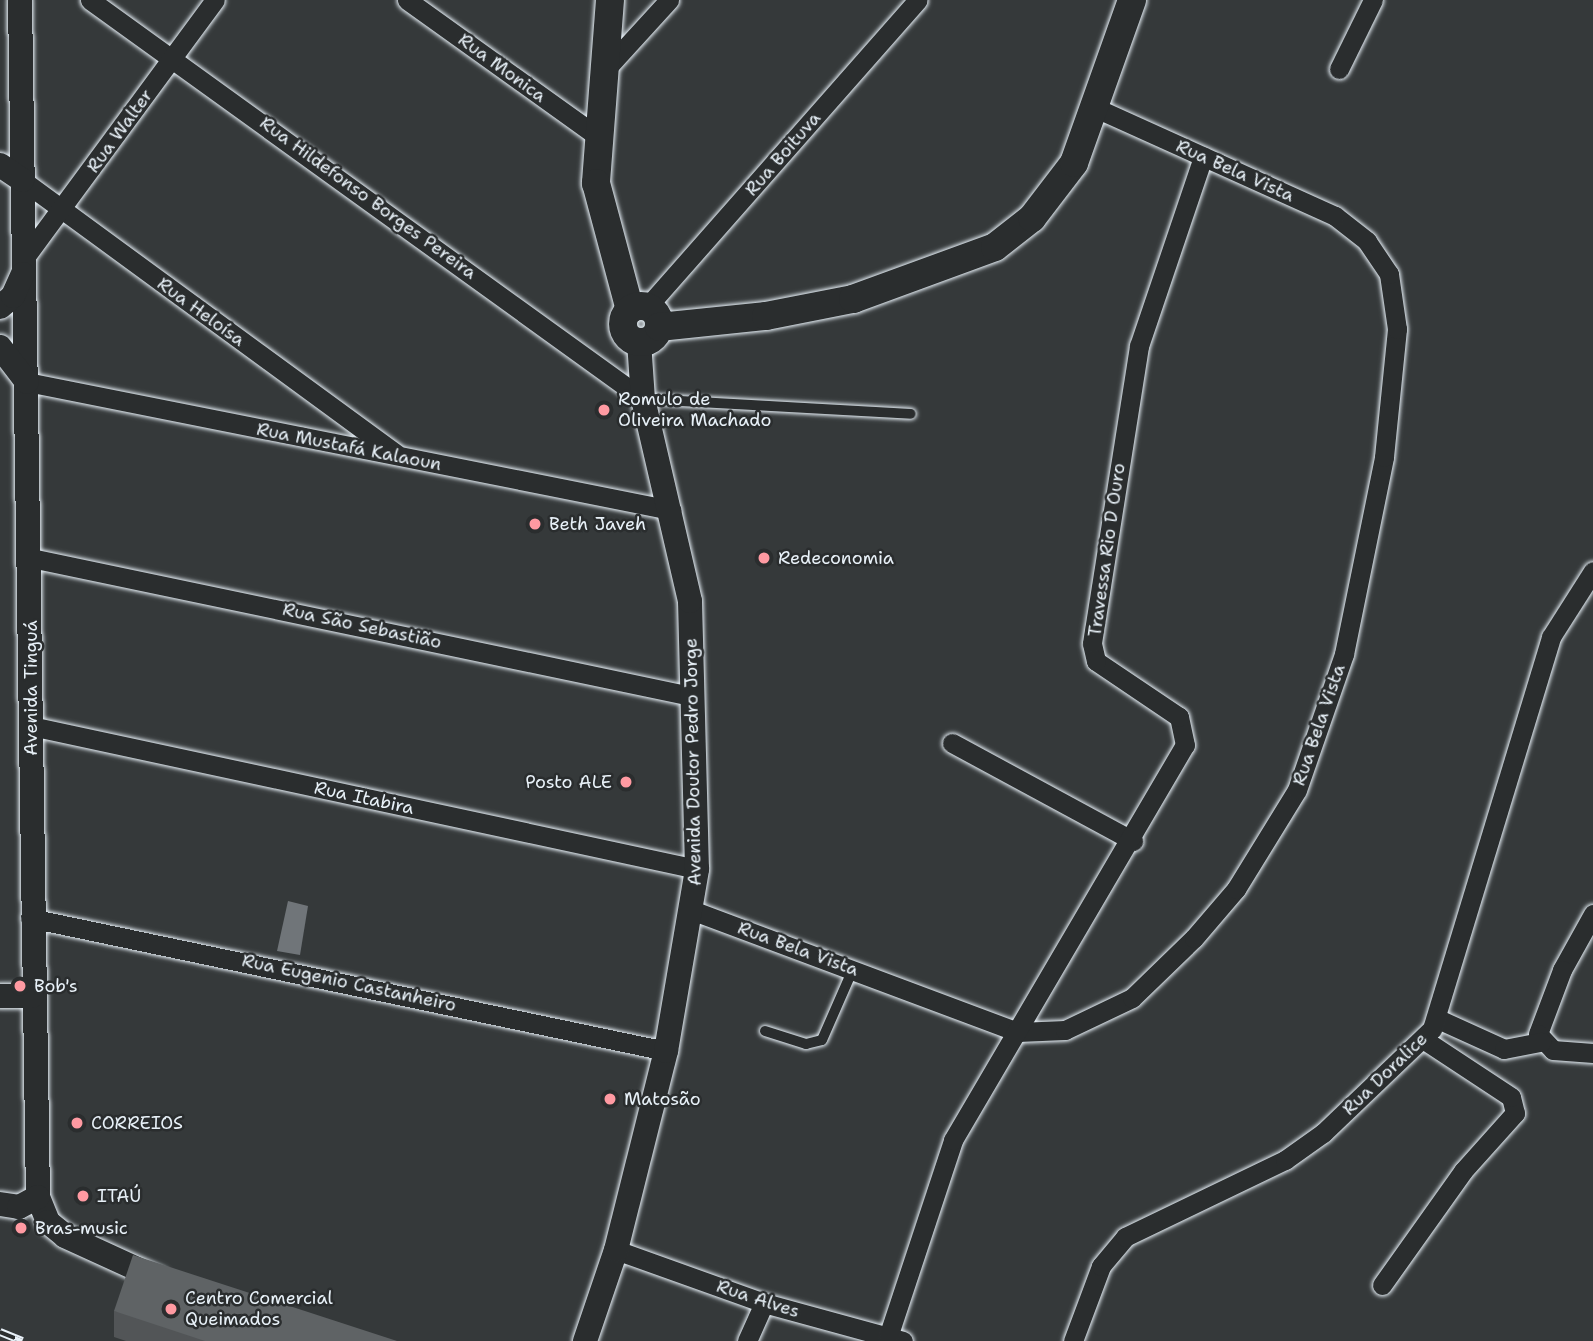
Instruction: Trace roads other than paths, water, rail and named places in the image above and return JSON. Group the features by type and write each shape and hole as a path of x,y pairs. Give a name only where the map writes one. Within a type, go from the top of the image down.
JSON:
{"main road":[{"name":"Avenida Doutor Pedro Jorge","path":"610,0 597,136 600,216 644,321"},
{"path":"644,321 766,316 853,299 995,247 1057,190 1096,108 1132,0"}],"street":[{"name":"Avenida Tinguá","path":"20,0 23,266 31,558 30,918 38,1197"},
{"name":"Rua Hildefonso Borges Pereira","path":"90,0 174,56 643,399"},
{"name":"Rua Walter","path":"23,266 215,0"},
{"name":"Rua Monica","path":"407,0 597,136"},
{"path":"605,70 668,0"},
{"name":"Rua Boituva","path":"644,321 918,0"},
{"path":"1339,69 1373,0"},
{"name":"Rua Bela Vista","path":"694,911 1018,1032 1088,1024 1132,998 1194,938 1236,890 1297,790 1344,654 1384,457 1397,329 1389,274 1367,241 1335,216 1096,108"},
{"name":"Travessa Rio D Ouro","path":"896,1339 945,1160 1018,1032 1171,779 1187,734 1167,706 1096,661 1094,624 1139,346 1203,157"},
{"name":"Rua Heloísa","path":"0,165 403,458"},
{"path":"0,307 13,296 23,266"},
{"name":"Avenida Doutor Pedro Jorge","path":"585,1341 616,1250 666,1051 694,911 697,869 690,601 671,510 643,399 644,321"},
{"path":"0,347 27,382"},
{"name":"Rua Mustafá Kalaoun","path":"27,382 671,510"},
{"name":"Rua São Sebastião","path":"31,558 691,696"},
{"name":"Rua Doralice","path":"1073,1341 1101,1266 1125,1237 1285,1160 1423,1039 1438,1019 1521,724 1551,637 1593,571"},
{"name":"Rua Itabira","path":"31,726 697,869"},
{"path":"952,743 1133,841"},
{"path":"1541,1042 1539,1026 1562,970 1593,914"},
{"name":"Rua Eugenio Castanheiro","path":"30,918 666,1051"},
{"path":"0,996 32,996"},
{"path":"1438,1019 1504,1049 1541,1042 1562,1053 1593,1053"},
{"path":"1382,1285 1463,1171 1515,1113 1511,1097 1423,1039"},
{"path":"0,1204 19,1207 38,1197 48,1222 65,1236 188,1288"},
{"name":"Rua Alves","path":"616,1250 764,1303 896,1339"},
{"path":"747,1341 764,1303"}],"lane":[{"path":"643,399 911,414"},
{"path":"765,1031 806,1044 821,1040 853,969"}],"railway":[{"path":"0,1332 22,1341"}],"place":[{"name":"Romulo de Oliveira Machado","path":"604,410"},
{"name":"Beth Javeh","path":"535,524"},
{"name":"Redeconomia","path":"764,558"},
{"name":"Posto ALE","path":"626,782"},
{"name":"Bob's","path":"20,986"},
{"name":"Matosão","path":"610,1099"},
{"name":"CORREIOS","path":"77,1123"},
{"name":"ITAÚ","path":"83,1196"},
{"name":"Bras-music","path":"21,1228"},
{"name":"Centro Comercial Queimados","path":"171,1309"}]}
